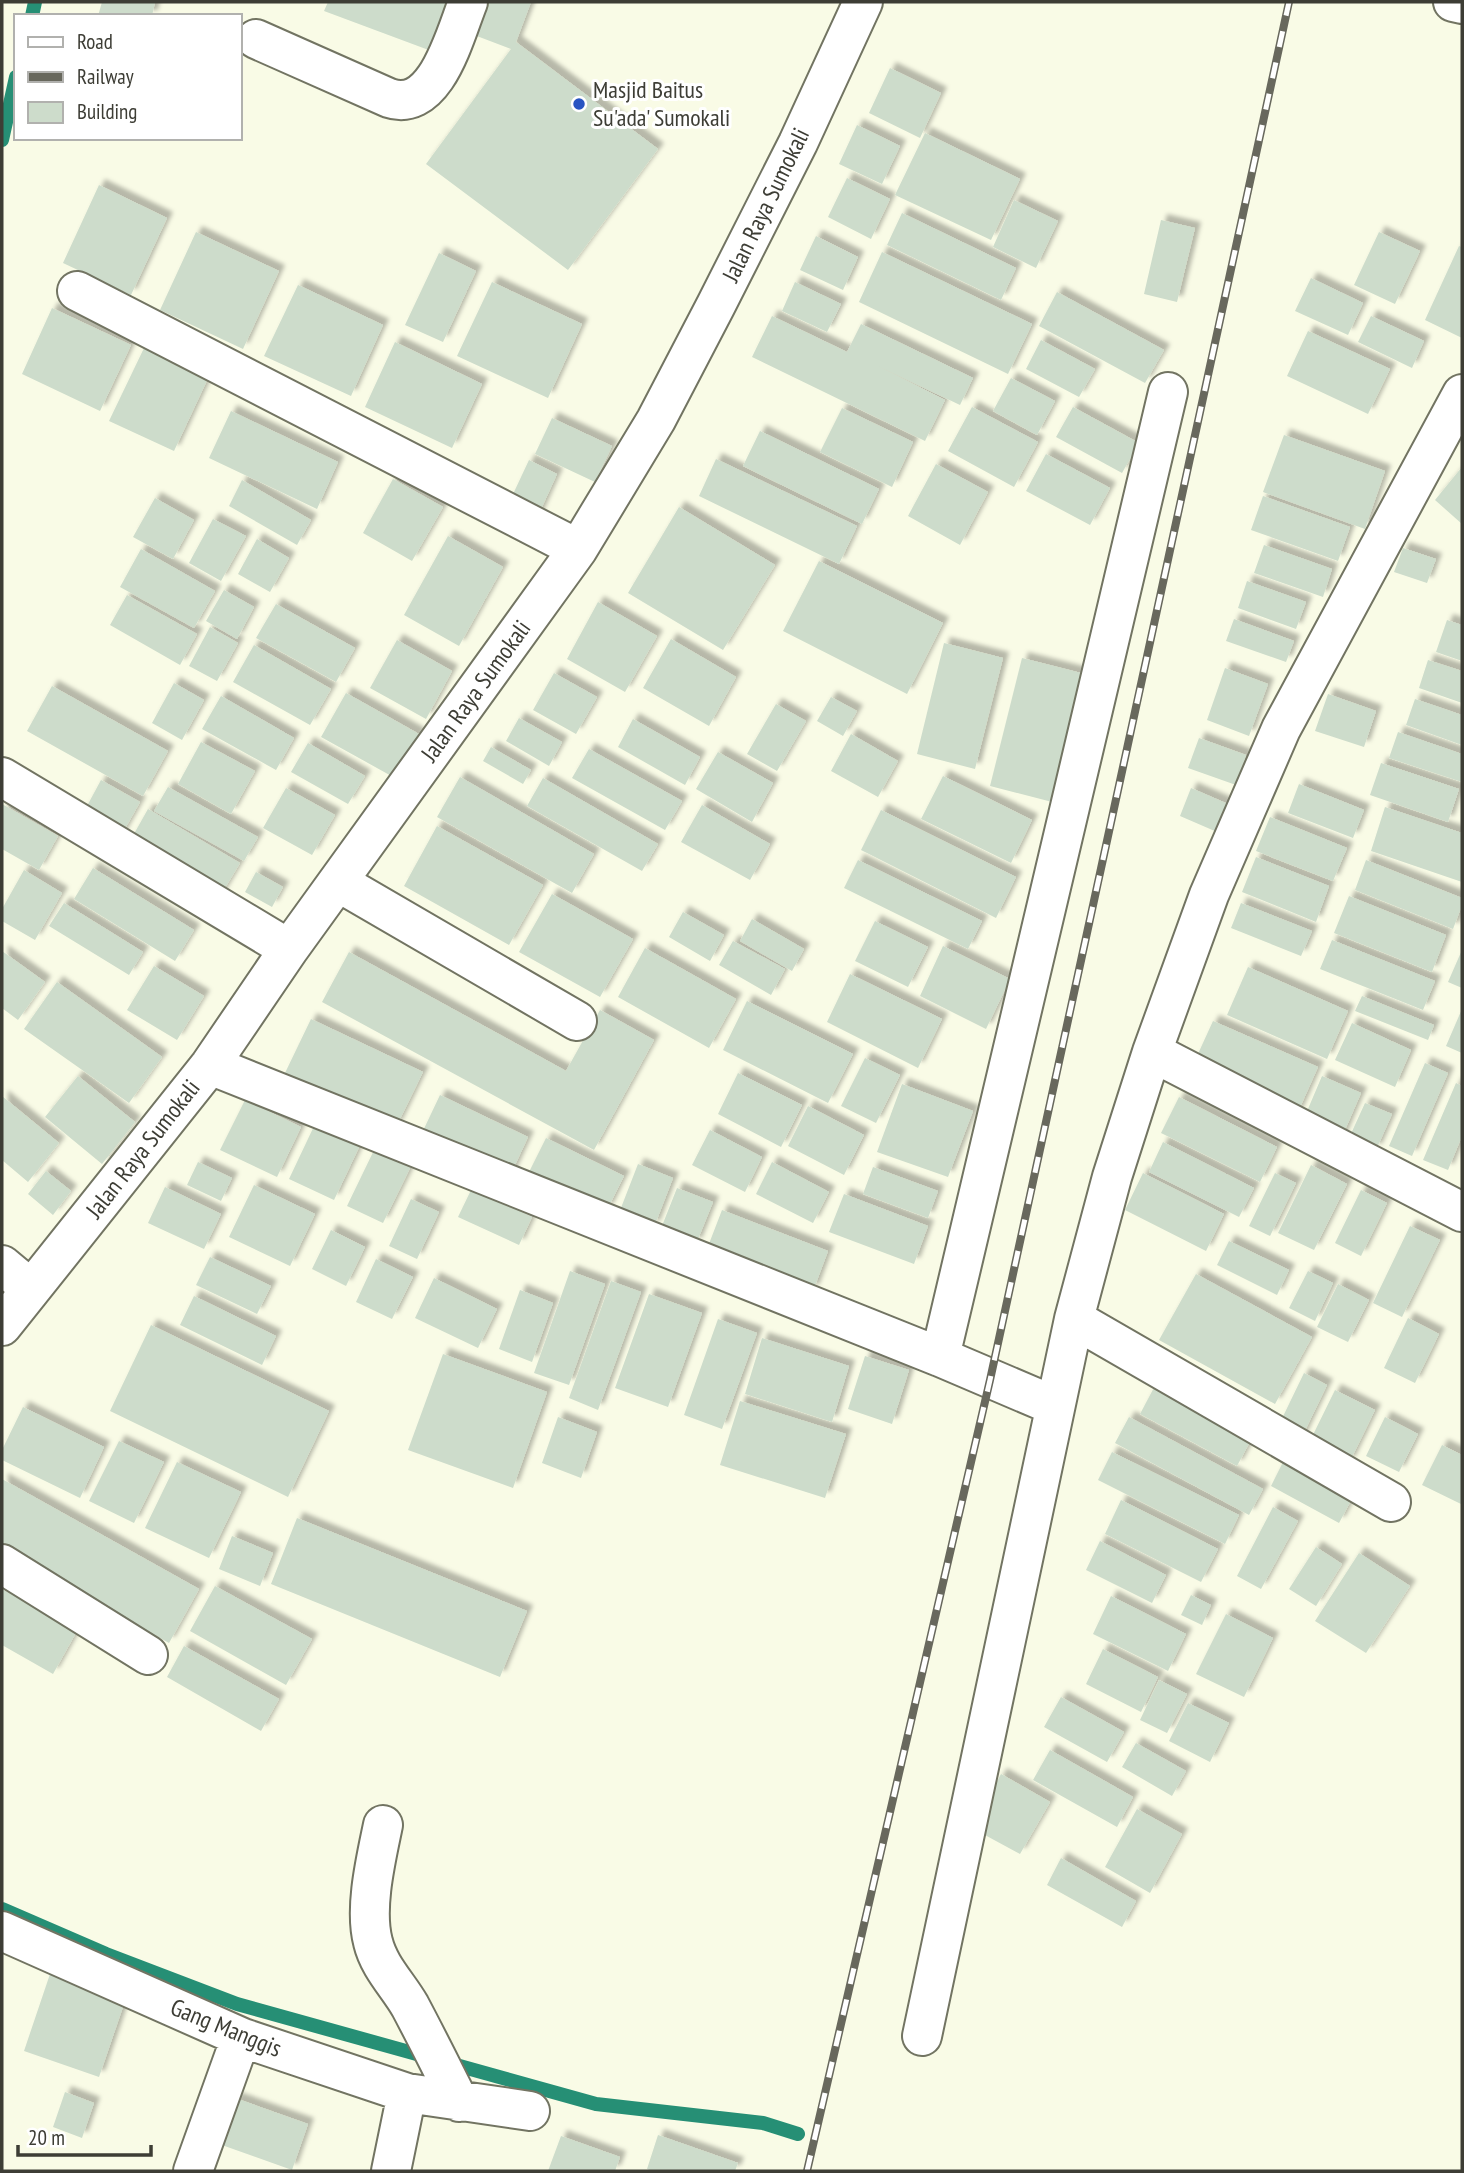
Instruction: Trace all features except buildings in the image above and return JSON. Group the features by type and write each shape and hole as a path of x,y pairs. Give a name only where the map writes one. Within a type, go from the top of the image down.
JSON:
{"street":[{"path":"256,39 389,97 407,101 418,97 427,89 438,73 468,2"},
{"name":"Jalan Raya Sumokali","path":"2,1326 210,1065 289,949 578,549 656,420 716,306 798,143 863,2"},
{"path":"1453,2 1462,5"},
{"path":"77,291 578,549"},
{"path":"940,1357 1168,392"},
{"path":"922,2036 1074,1319 1112,1177 1153,1052 1209,895 1280,729 1462,394"},
{"path":"2,777 289,949"},
{"path":"338,881 577,1021"},
{"path":"1153,1052 1462,1212"},
{"path":"210,1065 940,1357 1055,1406"},
{"path":"2,1265 31,1289"},
{"path":"1074,1319 1391,1502"},
{"path":"2,1563 148,1655"},
{"path":"383,1825 370,1907 373,1942 386,1972 409,2003 452,2089"},
{"name":"Gang Manggis","path":"2,1931 243,2038 407,2094 452,2089 530,2111"},
{"path":"193,2171 243,2038"},
{"path":"391,2171 407,2094"}],"waterway":[{"path":"32,14 35,2"},
{"path":"2,140 14,86"},
{"path":"2,1909 106,1954 237,2004 596,2104 763,2123 798,2134"}],"railway":[{"path":"807,2171 990,1380 1289,2"}],"place":[{"name":"Masjid Baitus Su'ada' Sumokali","path":"579,104"}]}
